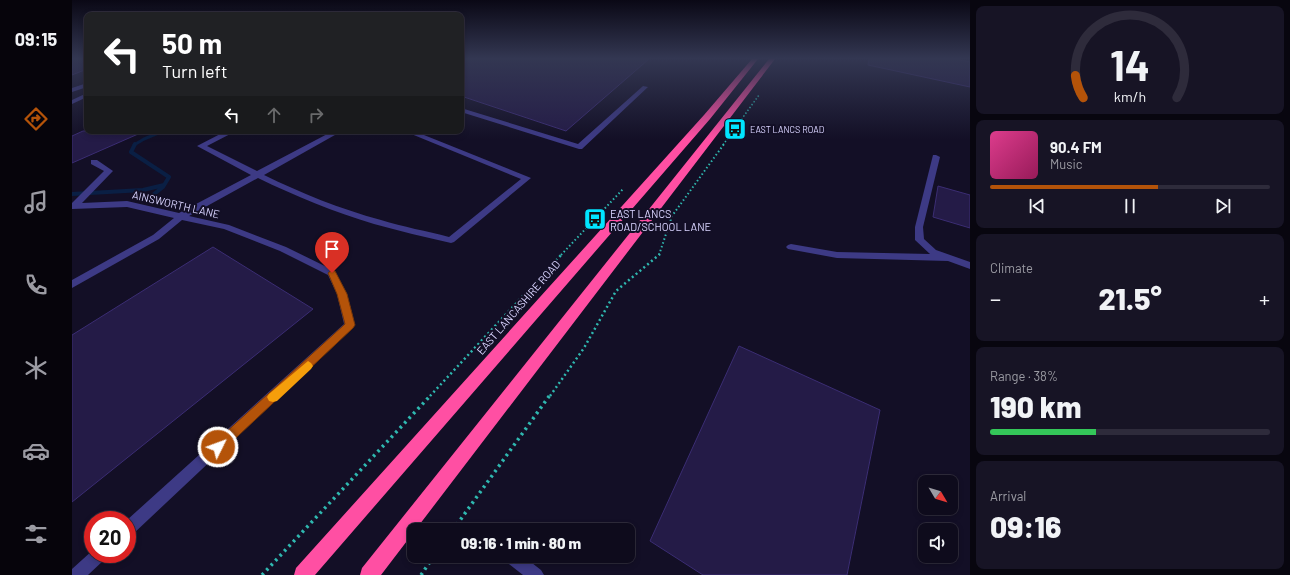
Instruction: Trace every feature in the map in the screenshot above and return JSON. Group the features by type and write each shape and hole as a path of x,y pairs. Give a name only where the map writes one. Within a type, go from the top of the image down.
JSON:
{"highway":[{"name":"EAST LANCASHIRE ROAD","path":"303,575 733,86"},
{"path":"369,575 751,86"}],"street":[{"path":"72,90 84,86"},
{"path":"464,111 579,147 645,87"},
{"path":"72,102 84,96"},
{"path":"226,134 201,146 257,176 315,200 377,222 451,240 527,178 416,134"},
{"path":"72,284 156,237 181,216 333,134"},
{"path":"936,157 920,227 920,240 933,252 970,266"},
{"path":"76,204 109,171 94,162"},
{"name":"AINSWORTH LANE","path":"76,204 127,204 226,227 283,249 332,273 342,294 350,325 136,522"},
{"path":"791,247 837,255 947,258"},
{"path":"381,575 404,530"},
{"path":"77,575 90,563"},
{"path":"520,563 536,575"}],"path":[{"path":"458,523 584,348 616,291 659,256 672,216 758,98 760,92"},
{"path":"262,575 628,184"},
{"path":"421,575 429,563"}],"building":[{"path":"464,86 618,86 566,131 464,97"},
{"path":"83,131 84,134 138,134 72,163 72,136"},
{"path":"938,186 970,195 970,228 933,217"},
{"path":"213,247 313,309 72,502 72,335"},
{"path":"739,346 880,410 847,575 703,575 650,541"}],"waterway":[{"path":"135,145 156,134"},
{"path":"135,145 131,152 169,177 163,187 154,194"},
{"path":"72,194 143,190 164,185"}],"slow traffic":[{"path":"273,397 308,366"}],"place":[{"name":"EAST LANCS ROAD","path":"735,129"},
{"name":"EAST LANCS ROAD/SCHOOL LANE","path":"595,219"}],"route":[{"path":"218,447 350,325 342,294 332,273"}]}
